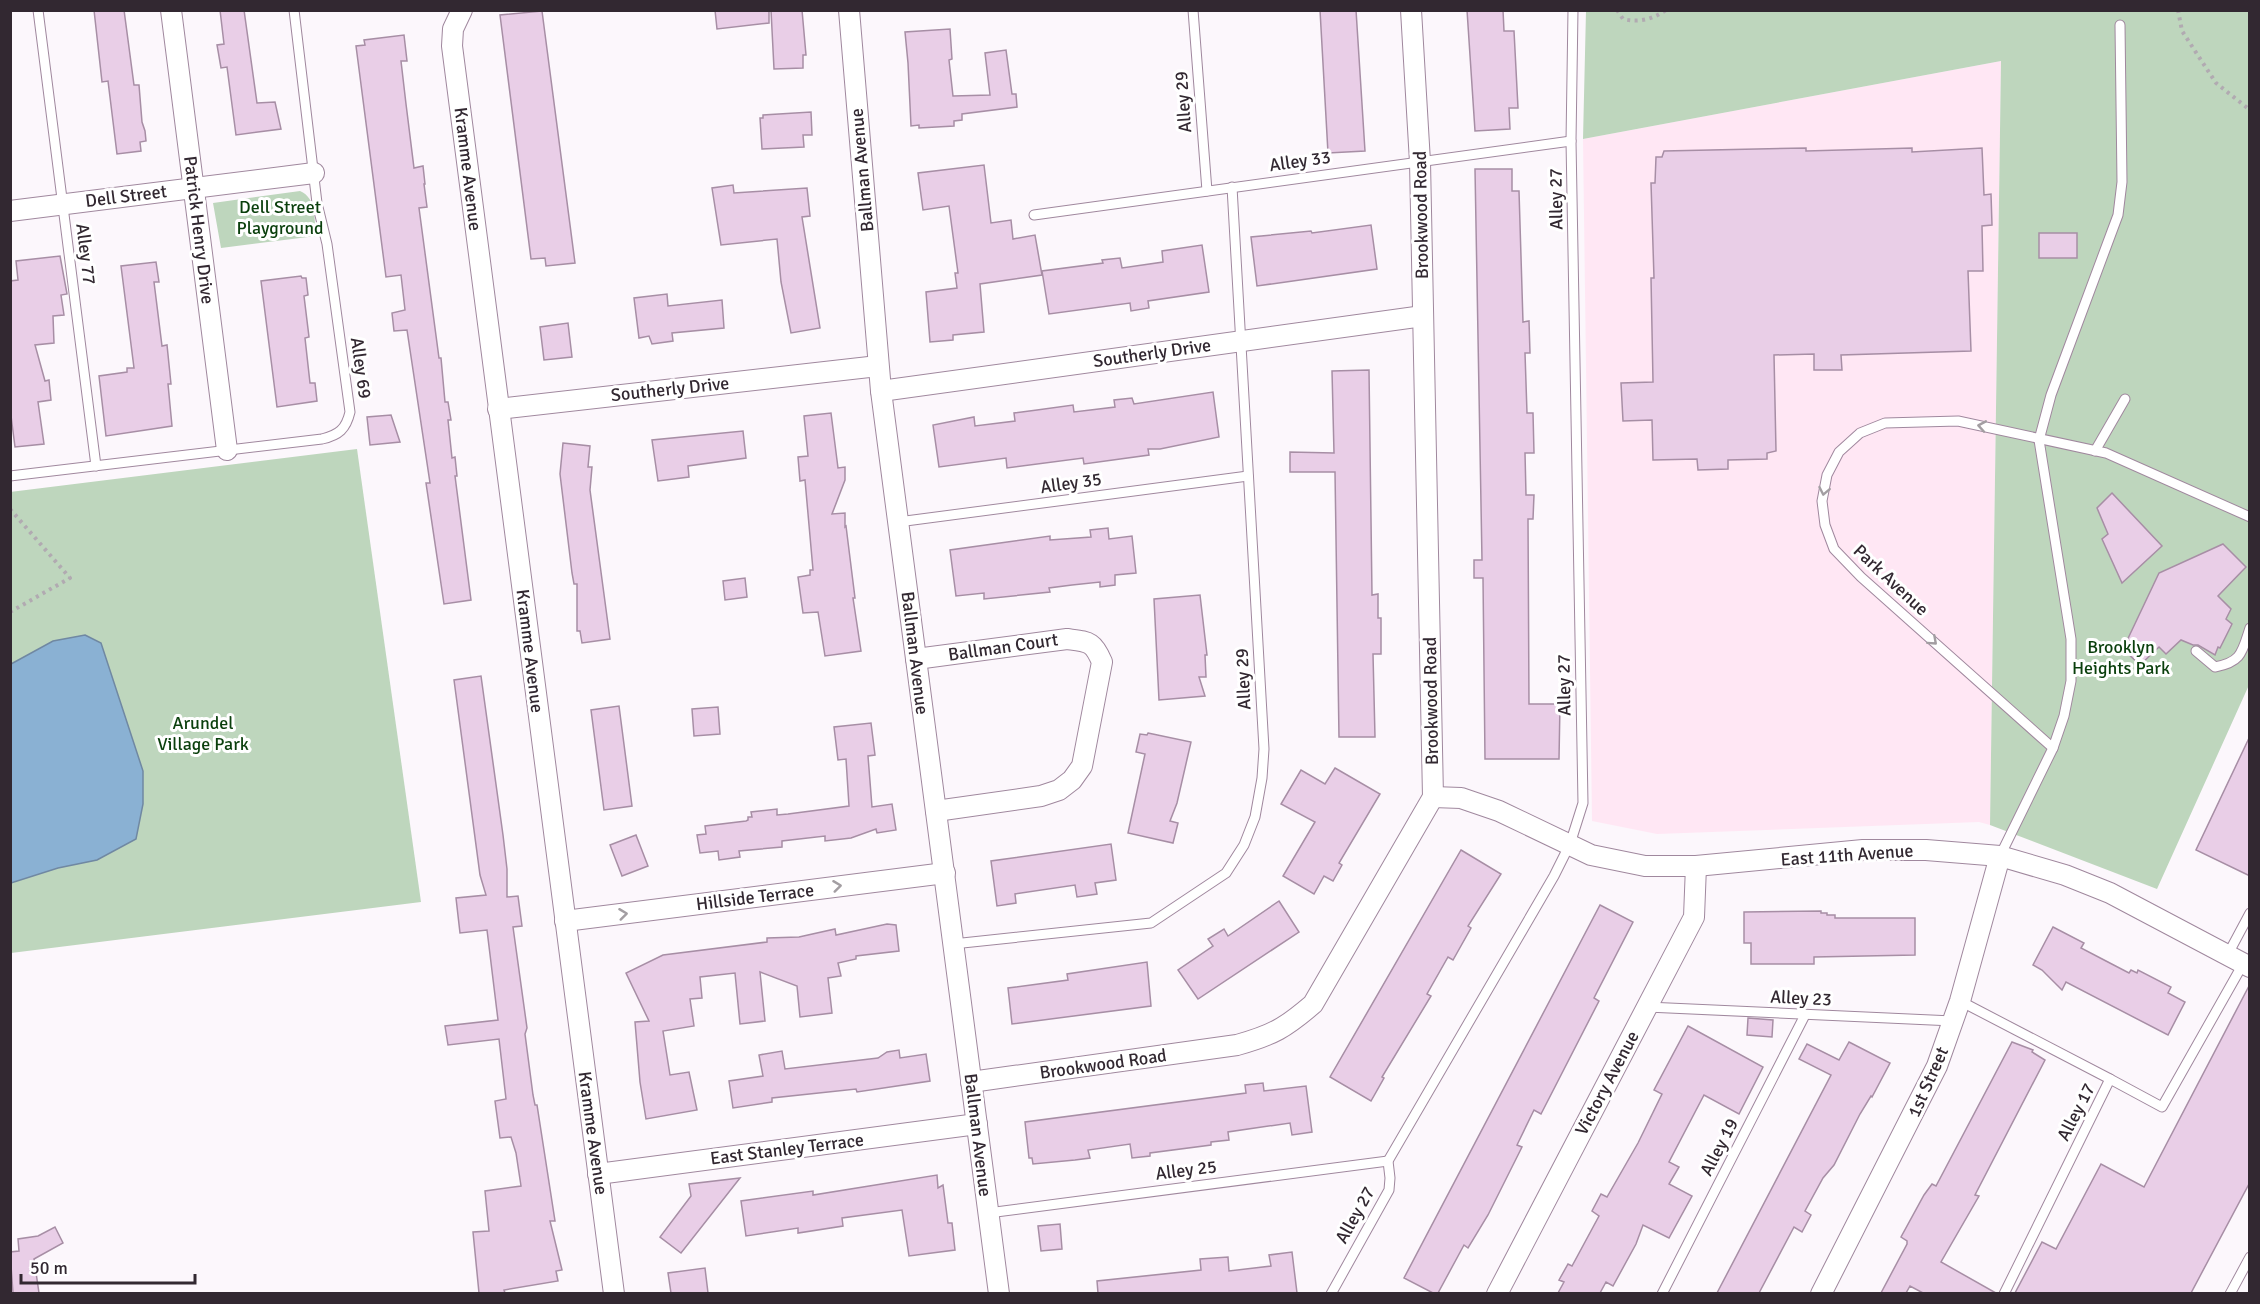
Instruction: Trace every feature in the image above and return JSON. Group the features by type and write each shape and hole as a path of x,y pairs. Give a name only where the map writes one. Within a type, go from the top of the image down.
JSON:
{"street":[{"name":"Patrick Henry Drive","path":"171,10 227,450"},
{"name":"Kramme Avenue","path":"462,10 453,29 452,46 614,1293"},
{"name":"Ballman Avenue","path":"849,10 880,391 999,1293"},
{"name":"Brookwood Road","path":"971,1082 1237,1045 1269,1036 1291,1023 1313,1004 1433,797 1420,162 1411,10"},
{"name":"Dell Street","path":"10,211 314,173"},
{"name":"Southerly Drive","path":"880,391 1423,316"},
{"name":"Southerly Drive","path":"498,409 878,366"},
{"name":"Ballman Court","path":"916,659 1067,639 1084,641 1096,647 1102,662 1082,766 1072,780 1059,790 1041,796 936,811"},
{"name":"East 11th Avenue","path":"1433,797 1461,798 1498,811 1592,855 1645,866 1696,866 1863,850 1926,850 2000,856 2065,875 2110,893 2240,962"},
{"name":"1st Street","path":"1821,1293 1933,1076 1953,1021 2000,856"},
{"name":"Victory Avenue","path":"1497,1293 1694,917 1696,866"},
{"name":"Hillside Terrace","path":"565,921 945,873"},
{"name":"East Stanley Terrace","path":"598,1174 976,1124"}],"lane":[{"name":"Alley 77","path":"38,10 96,466"},
{"name":"Alley 69","path":"10,476 322,439 336,435 347,424 350,412 327,243 318,203 294,10"},
{"name":"Alley 29","path":"1193,10 1207,191"},
{"name":"Alley 27","path":"1331,1293 1389,1190 1388,1161 1554,876 1569,844 1583,803 1571,141 1573,10"},
{"path":"2000,856 2036,787 2053,748 2064,716 2071,681 2071,639 2039,440 2051,395 2118,215 2122,182 2120,24"},
{"name":"Alley 33","path":"1034,214 1571,141"},
{"name":"Alley 29","path":"953,944 1152,923 1226,873 1244,845 1255,817 1262,778 1264,749 1232,187"},
{"path":"2095,451 2126,399"},
{"name":"Park Avenue","path":"2053,748 1861,577 1834,549 1825,525 1822,501 1827,475 1839,452 1860,433 1885,423 1958,421 2106,453 2250,517"},
{"name":"Alley 35","path":"898,522 1248,476"},
{"path":"2196,651 2215,667 2230,664 2242,652 2250,628"},
{"path":"2240,962 2250,913"},
{"name":"Alley 17","path":"2004,1293 2110,1080 2162,1107 2240,962"},
{"path":"1959,1001 2110,1080"},
{"name":"Alley 23","path":"1647,1007 1953,1021"},
{"name":"Alley 19","path":"1662,1293 1805,1015"},
{"name":"Alley 25","path":"988,1213 1388,1161"},
{"path":"2230,1293 2250,1257"}],"path":[{"path":"1617,10 1623,20 1633,22 1647,20 1666,10"},
{"path":"2178,10 2182,31 2216,82 2250,111"},
{"path":"10,509 70,578 10,612"}],"shaded area":[{"path":"2001,61 1990,825 1979,822 1657,834 1592,821 1583,139"}],"green space":[{"name":"Brooklyn Heights Park","path":"1586,11 2249,11 2249,685 2157,889 1990,825 2001,61 1583,139"},
{"name":"Dell Street Playground","path":"300,191 312,204 316,236 221,248 213,203"},
{"name":"Arundel Village Park","path":"357,449 421,902 11,953 10,492"}],"water":[{"path":"85,635 101,643 143,771 143,804 136,839 97,860 58,868 11,883 11,664 53,641"}],"building":[{"path":"94,10 124,10 134,85 139,85 142,122 145,131 146,141 140,142 141,151 117,154 108,81 102,82"},
{"path":"220,10 244,10 257,103 275,102 281,129 236,135 227,67 221,68 217,45 224,44"},
{"path":"715,10 769,10 769,23 717,29"},
{"path":"771,10 802,10 806,55 803,55 803,68 774,69"},
{"path":"1320,10 1356,10 1365,151 1328,153"},
{"path":"1467,10 1503,10 1504,31 1514,31 1518,108 1509,108 1510,129 1475,131"},
{"path":"542,11 575,263 546,266 545,258 531,259 500,15"},
{"path":"950,29 952,59 949,60 953,96 990,95 985,53 1006,50 1012,94 1016,94 1017,107 962,114 962,120 954,121 954,126 919,128 919,125 911,126 905,32"},
{"path":"404,35 407,61 401,61 406,104 414,168 423,166 427,207 419,208 439,358 441,358 445,402 448,402 451,420 448,420 452,458 455,457 457,476 455,476 471,600 444,604 426,483 430,483 407,330 394,331 392,313 405,310 401,275 386,277 356,46 365,45 364,40"},
{"path":"811,112 812,135 803,135 804,147 762,149 760,118 763,118 763,115"},
{"path":"1806,148 1806,151 1912,148 1912,152 1982,148 1984,195 1991,194 1992,225 1982,226 1983,271 1968,271 1971,351 1841,355 1842,370 1814,370 1814,354 1774,355 1776,451 1767,453 1767,459 1728,460 1728,469 1698,470 1697,459 1653,460 1652,420 1623,421 1621,383 1653,382 1651,278 1654,278 1651,183 1655,183 1656,157 1662,157 1664,151"},
{"path":"984,165 991,223 1011,220 1013,239 1035,235 1042,275 980,284 984,332 953,335 953,340 930,342 926,292 957,288 955,273 958,273 949,206 923,210 918,173"},
{"path":"1475,169 1512,169 1512,191 1519,191 1523,322 1529,321 1530,353 1525,353 1527,413 1533,413 1534,453 1525,453 1526,495 1534,495 1533,519 1528,519 1529,704 1560,704 1559,759 1485,759 1483,578 1474,578 1474,560 1482,560"},
{"path":"733,185 734,193 807,188 810,216 802,217 820,328 791,333 781,282 777,239 721,245 712,188"},
{"path":"1371,225 1377,269 1257,286 1251,237 1311,231 1312,233"},
{"path":"2039,233 2077,233 2077,258 2039,258"},
{"path":"1202,245 1209,292 1148,301 1149,308 1131,311 1130,303 1049,314 1042,271 1103,263 1102,260 1120,258 1122,268 1163,262 1162,251"},
{"path":"60,256 67,294 61,295 64,315 53,316 54,343 35,345 45,381 49,380 51,400 38,402 44,444 15,447 10,408 10,281 18,280 16,261"},
{"path":"156,262 159,282 154,282 162,346 167,345 172,426 106,436 99,376 127,372 127,368 134,368 121,266"},
{"path":"301,276 306,278 308,295 304,296 309,337 305,338 310,383 315,383 317,401 277,407 261,281"},
{"path":"667,294 668,306 722,300 724,328 672,333 673,341 652,344 649,336 639,338 634,298"},
{"path":"568,323 572,357 544,360 540,327"},
{"path":"1369,370 1372,595 1378,594 1378,618 1381,618 1381,654 1373,654 1375,737 1339,737 1335,472 1290,472 1290,452 1334,453 1332,371"},
{"path":"1213,392 1219,437 1160,449 1148,449 1149,455 1084,464 1083,458 1007,468 1006,458 939,467 933,425 974,417 975,426 1015,421 1014,413 1073,405 1074,412 1115,407 1114,400 1132,398 1134,404"},
{"path":"831,413 838,468 845,467 845,480 832,514 845,513 855,598 853,598 861,651 825,656 818,612 803,613 798,577 810,575 810,570 813,570 805,480 800,481 798,457 808,456 804,416"},
{"path":"391,415 400,442 370,445 367,417"},
{"path":"743,431 746,458 688,466 689,477 658,481 652,440"},
{"path":"563,443 590,446 588,467 592,467 590,490 610,639 582,643 580,631 577,631 577,584 574,584 572,573 560,474"},
{"path":"2112,493 2162,546 2122,583 2102,539 2108,534 2097,508"},
{"path":"1108,528 1109,539 1132,536 1136,573 1115,575 1115,585 1100,587 1100,582 1049,588 1050,592 984,599 984,593 956,596 950,550 1050,536 1050,540 1091,537 1090,530"},
{"path":"2223,544 2246,567 2218,596 2231,609 2226,619 2232,624 2220,648 2218,647 2215,655 2198,645 2181,640 2166,654 2159,647 2140,665 2123,649 2159,573"},
{"path":"745,578 747,597 725,600 723,581"},
{"path":"1200,595 1207,655 1205,655 1206,677 1199,677 1205,696 1159,700 1154,599"},
{"path":"481,676 507,869 507,897 518,896 522,926 513,927 527,1028 525,1034 555,1221 550,1221 562,1270 556,1271 558,1281 504,1290 505,1293 479,1293 473,1232 489,1231 485,1191 521,1186 511,1137 500,1138 495,1101 506,1099 499,1039 448,1045 445,1026 498,1020 487,930 460,933 456,898 486,895 480,875 454,680"},
{"path":"619,706 632,806 604,810 591,710"},
{"path":"718,707 720,734 694,736 692,709"},
{"path":"871,723 875,755 868,756 872,807 892,804 896,830 877,833 876,829 851,838 825,841 825,836 782,841 782,847 739,851 740,857 719,860 718,851 700,853 697,835 706,834 705,826 746,821 748,817 752,817 751,812 777,809 777,815 849,806 846,759 838,760 834,727"},
{"path":"1148,733 1191,742 1177,803 1170,821 1178,823 1173,843 1128,833 1145,754 1136,752 1140,734 1147,735"},
{"path":"2250,736 2250,876 2196,850"},
{"path":"1335,768 1380,794 1339,863 1342,865 1333,881 1324,876 1314,894 1283,876 1315,822 1281,804 1301,770 1325,784"},
{"path":"636,835 648,866 622,876 610,845"},
{"path":"1111,844 1116,880 1095,883 1097,894 1077,897 1075,885 1015,894 1016,903 997,906 991,861"},
{"path":"1461,850 1501,874 1468,926 1471,928 1453,960 1448,957 1427,994 1431,996 1382,1077 1384,1078 1371,1101 1330,1077"},
{"path":"1279,901 1299,932 1198,999 1178,970 1213,946 1208,939 1224,929 1228,936"},
{"path":"1600,905 1633,922 1594,998 1599,1001 1541,1114 1534,1110 1517,1145 1522,1147 1488,1215 1468,1248 1464,1245 1438,1293 1433,1293 1404,1278"},
{"path":"1821,911 1827,915 1835,915 1835,918 1915,918 1915,955 1814,957 1814,964 1751,964 1751,943 1744,943 1744,912"},
{"path":"887,924 896,925 899,951 856,956 856,959 838,963 841,976 828,978 832,1013 800,1017 797,986 760,972 765,1021 740,1024 735,973 700,977 702,998 690,999 694,1026 663,1031 670,1075 689,1072 697,1110 646,1119 635,1022 649,1021 626,973 663,955 767,942 767,938 799,937 835,929 836,935"},
{"path":"2053,927 2084,943 2081,948 2129,973 2131,970 2137,973 2138,970 2171,987 2168,993 2185,1002 2168,1035 2066,982 2062,990 2042,970 2033,965"},
{"path":"1147,962 1151,1006 1012,1024 1008,988 1068,980 1067,974"},
{"path":"2250,984 2250,1182 2191,1293 2015,1293 2042,1242 2056,1249 2101,1164 2144,1187"},
{"path":"1748,1018 1773,1020 1772,1037 1747,1035"},
{"path":"1688,1026 1763,1067 1739,1114 1704,1095 1669,1162 1679,1167 1669,1184 1692,1196 1669,1238 1643,1225 1636,1244 1613,1286 1606,1282 1600,1293 1558,1293 1564,1282 1559,1280 1568,1264 1572,1266 1599,1216 1592,1211 1601,1194 1607,1197 1638,1143 1662,1094 1654,1090"},
{"path":"1849,1042 1890,1063 1834,1165 1823,1178 1805,1211 1811,1215 1802,1232 1794,1227 1759,1293 1717,1293 1831,1075 1799,1059 1807,1044 1839,1060"},
{"path":"2012,1042 2033,1050 2032,1052 2045,1060 1975,1195 1979,1196 1941,1262 1996,1293 1923,1293 1910,1286 1906,1293 1881,1293 1907,1244 1907,1241 1901,1237 1924,1195 1932,1184 1936,1186"},
{"path":"899,1050 900,1058 926,1054 930,1081 857,1092 856,1089 772,1098 772,1102 733,1108 729,1081 763,1076 759,1055 782,1051 785,1069 878,1058 887,1052"},
{"path":"1263,1083 1264,1091 1306,1086 1312,1132 1292,1135 1290,1123 1228,1132 1229,1140 1211,1142 1211,1145 1150,1153 1150,1156 1132,1158 1130,1144 1088,1150 1090,1158 1033,1164 1032,1158 1029,1158 1025,1122 1246,1093 1245,1085"},
{"path":"937,1175 938,1188 943,1185 948,1223 952,1223 955,1250 909,1256 902,1210 842,1218 843,1226 798,1233 798,1228 746,1236 741,1201 813,1191 813,1195"},
{"path":"740,1178 681,1253 660,1237 691,1196 689,1184"},
{"path":"1060,1224 1062,1249 1041,1251 1038,1226"},
{"path":"55,1227 63,1243 34,1259 39,1293 13,1293 10,1252 19,1251 18,1239 38,1236"},
{"path":"1292,1252 1297,1293 1098,1293 1097,1281 1201,1270 1200,1259 1228,1257 1229,1271 1271,1266 1269,1255"},
{"path":"705,1268 708,1293 671,1293 668,1273"}]}
